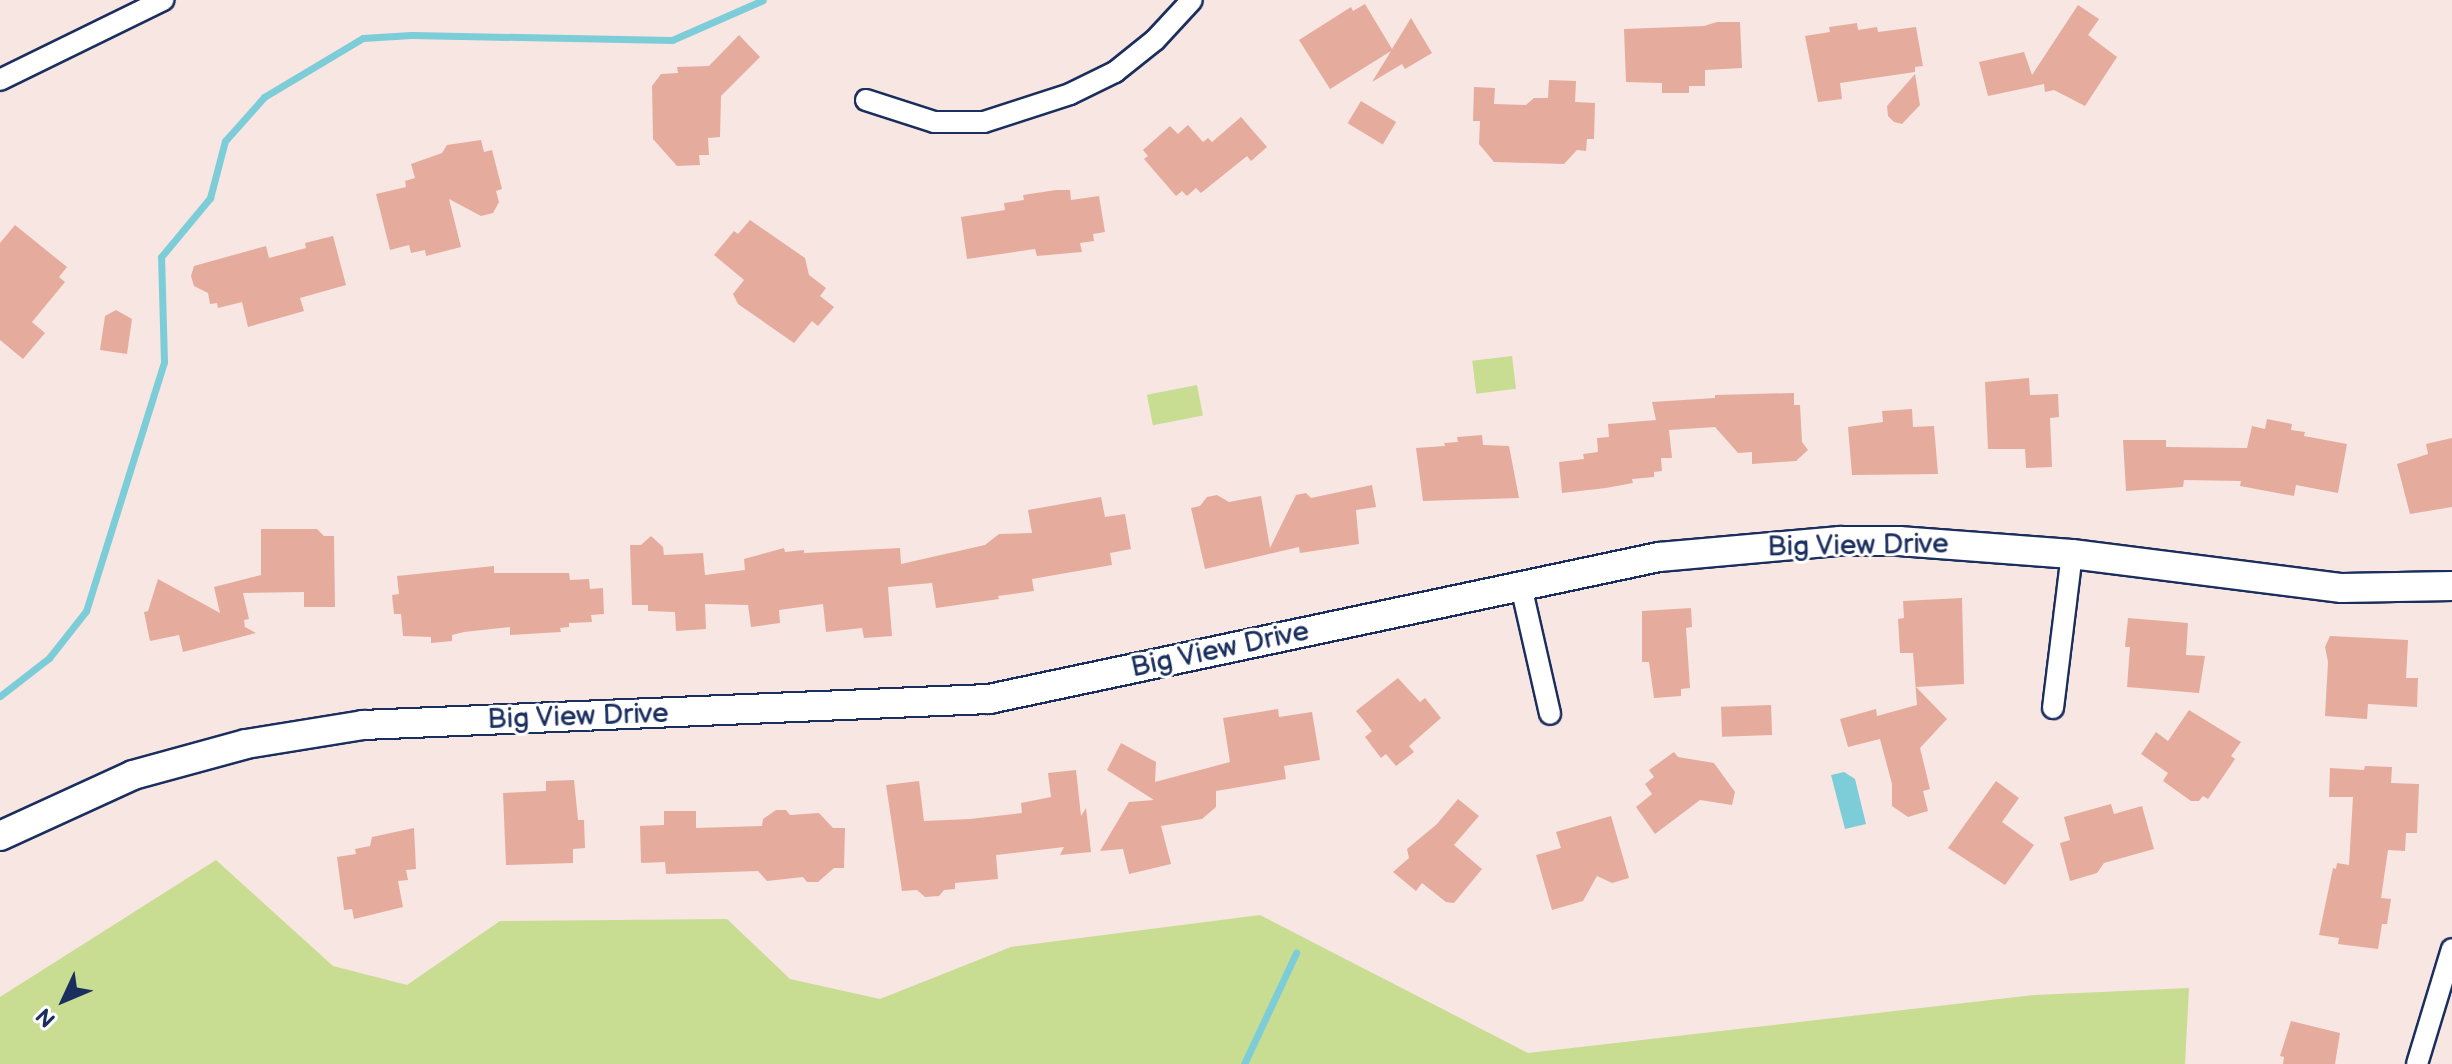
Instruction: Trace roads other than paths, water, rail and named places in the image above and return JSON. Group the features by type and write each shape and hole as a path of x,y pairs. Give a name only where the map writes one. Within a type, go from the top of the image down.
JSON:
{"street":[{"path":"0,80 163,0"},
{"path":"866,100 934,122 984,122 1070,94 1115,72 1155,40 1192,0"},
{"name":"Big View Drive","path":"0,836 133,775 246,744 363,725 989,699 1659,557 1840,541 1981,544 2301,585 2342,588 2452,586"},
{"path":"2053,708 2072,554"},
{"path":"1521,586 1550,714"},
{"path":"2417,1064 2452,949"}],"water":[{"path":"1844,772 1855,779 1866,824 1845,829 1831,775"}],"waterway":[{"path":"0,696 49,658 86,611 164,362 161,257 210,198 225,141 264,97 363,38 411,35 672,40 763,0"},
{"path":"1244,1064 1296,953"}]}
